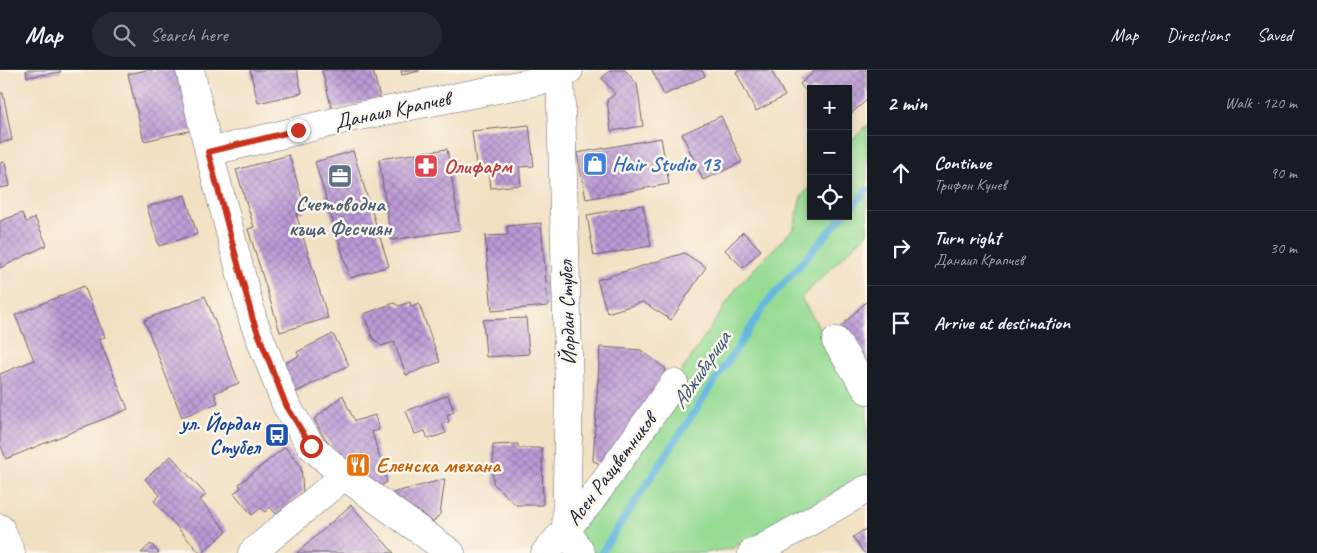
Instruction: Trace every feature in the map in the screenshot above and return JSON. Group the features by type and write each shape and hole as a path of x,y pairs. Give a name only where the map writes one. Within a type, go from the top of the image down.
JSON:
{"street":[{"path":"190,70 208,152 253,320 286,405 311,446 344,476 451,553"},
{"name":"Данаил Крапчев","path":"208,152 354,117 563,72"},
{"name":"Йордан Стубел","path":"563,72 570,389 566,529"},
{"path":"836,341 867,390"},
{"name":"Асен Разцветников","path":"545,553 590,502 674,383"},
{"path":"252,553 344,476"},
{"path":"752,553 867,490"},
{"path":"0,528 11,553"},
{"path":"566,529 581,553"}],"green space":[{"path":"867,125 867,233 801,298 867,404 867,474 733,548 704,553 587,553 566,529 674,383 738,286 794,228 801,197 807,190 807,220 852,220 852,141"}],"building":[{"path":"26,70 60,70 61,72 27,77"},
{"path":"147,70 179,70 193,130 144,141 128,74"},
{"path":"250,70 297,70 302,93 258,103"},
{"path":"322,70 373,70 380,98 332,110"},
{"path":"401,70 419,70 419,71 402,75"},
{"path":"611,70 625,70 637,84 643,126 611,131 607,100 615,94 602,78"},
{"path":"652,70 702,70 705,76 664,95"},
{"path":"740,70 771,70 785,96 756,111 736,72"},
{"path":"816,70 867,70 867,100 852,113 852,85 807,85 807,92 800,84"},
{"path":"0,93 3,93 12,140 0,143"},
{"path":"721,116 742,162 703,180 682,134"},
{"path":"529,125 534,166 519,167 521,185 491,188 489,171 477,172 472,131"},
{"path":"661,138 669,184 586,199 577,153"},
{"path":"447,149 460,230 391,240 379,159"},
{"path":"353,151 389,266 350,278 315,162"},
{"path":"289,155 306,211 296,214 328,318 280,332 248,229 254,227 236,170"},
{"path":"5,162 10,186 0,188 0,163"},
{"path":"185,195 197,234 159,246 147,207"},
{"path":"643,205 651,246 594,256 587,215"},
{"path":"22,213 26,222 35,218 47,245 0,268 0,221"},
{"path":"541,223 548,306 492,311 485,236 508,235 507,226"},
{"path":"743,232 761,250 743,268 725,250"},
{"path":"684,253 706,267 671,320 643,302 607,313 597,280"},
{"path":"84,286 105,337 99,339 128,409 6,459 0,444 0,374 34,360 15,315"},
{"path":"205,296 239,383 214,393 218,403 182,417 144,320"},
{"path":"867,301 867,372 838,329"},
{"path":"410,302 411,307 419,304 440,362 406,375 394,342 381,346 372,337 364,314 394,303 399,306"},
{"path":"526,318 529,354 486,357 483,320"},
{"path":"333,334 349,365 296,392 286,384 277,367 299,356 297,352"},
{"path":"600,347 641,350 666,369 610,468 593,461"},
{"path":"343,395 355,421 375,415 379,430 372,432 387,482 376,489 347,468 314,419"},
{"path":"448,395 454,412 447,415 449,422 442,424 446,433 428,439 425,431 415,434 406,411"},
{"path":"518,444 518,448 542,448 543,505 516,505 493,483 493,445"},
{"path":"285,447 301,466 303,492 276,514 270,507 265,512 261,508 252,515 234,493 241,488 239,484"},
{"path":"171,456 206,495 200,500 227,531 202,553 154,501 160,495 145,479"},
{"path":"445,479 440,514 433,522 392,493"},
{"path":"351,505 394,553 297,553"},
{"path":"867,528 867,553 864,553 853,537"},
{"path":"151,544 159,553 141,553"}],"waterway":[{"name":"Аджибарица","path":"852,207 867,190"},
{"name":"Аджибарица","path":"601,553 768,301 839,220"}],"place":[{"name":"Hair Studio 13","path":"595,164"},
{"name":"Олифарм","path":"426,166"},
{"name":"Счетоводна къща Фесчиян","path":"340,176"},
{"name":"ул. Йордан Стубел","path":"277,435"},
{"name":"Еленска механа","path":"358,465"}],"route":[{"path":"298,130 208,152 253,320 286,405 311,446"}]}
